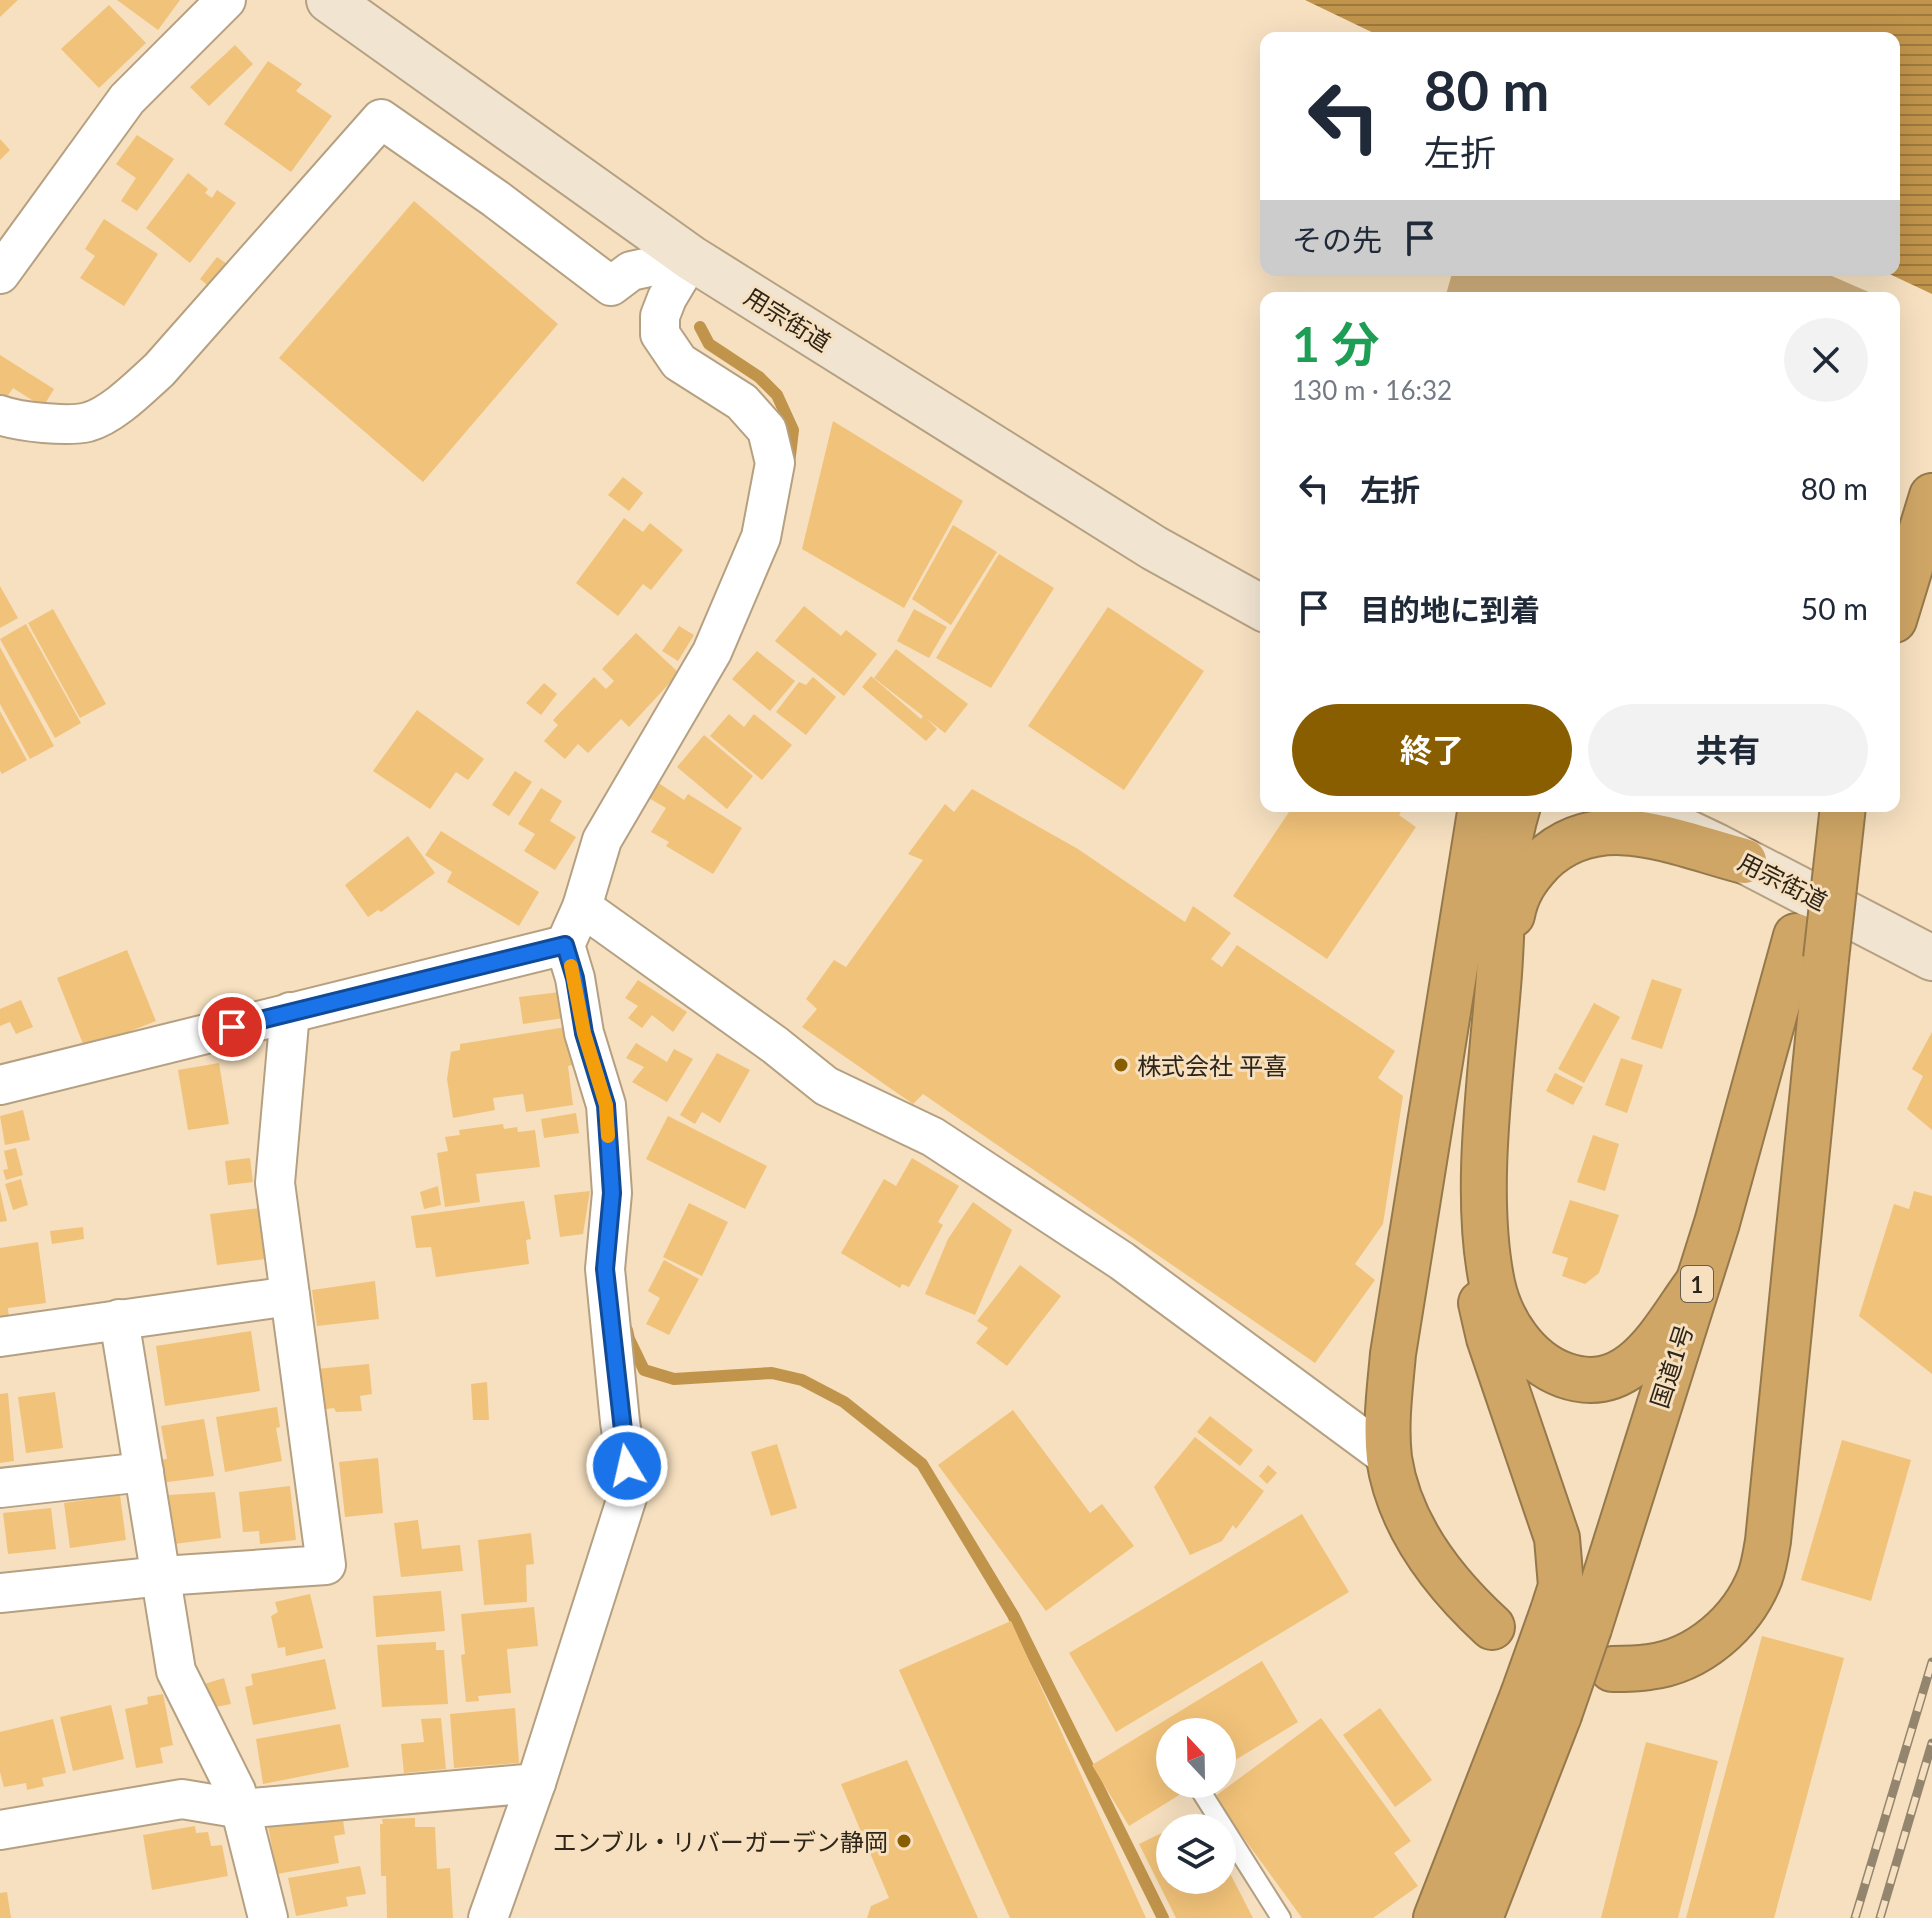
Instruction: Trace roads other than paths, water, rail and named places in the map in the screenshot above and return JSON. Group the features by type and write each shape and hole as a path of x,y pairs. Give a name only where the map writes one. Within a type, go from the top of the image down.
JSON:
{"highway":[{"path":"1900,600 1932,496"},
{"path":"1504,812 1500,968 1479,1245 1481,1301 1489,1338 1557,1538 1561,1586 1571,1620"},
{"path":"1492,1627 1466,1603 1431,1562 1398,1496 1389,1458 1387,1425 1393,1354 1504,812"},
{"name":"国道1号","path":"1480,1918 1541,1705 1696,1285 1811,948 1835,812"},
{"path":"1612,1669 1651,1667 1697,1652 1727,1628 1745,1606 1760,1577 1768,1541 1811,948 1842,812"},
{"path":"1500,968 1514,902 1526,877 1563,843 1584,835 1627,831 1744,861"},
{"path":"1485,1177 1485,1238 1492,1286 1504,1317 1523,1347 1551,1370 1577,1380 1608,1379 1638,1362 1696,1285"},
{"path":"1436,1918 1541,1705"}],"street":[{"path":"0,274 127,99 226,0"},
{"name":"用宗街道","path":"329,0 691,258 1154,548 1260,607"},
{"path":"0,415 44,423 88,422 119,405 159,370 381,119 496,199 611,286 631,271 691,258"},
{"path":"488,1918 536,1783 630,1488 620,1422 605,1269 612,1193 606,1105 584,1033 575,978 565,945 582,907 602,840 712,652 761,537 775,463 767,430 742,402 679,362 660,334 660,316 667,298 691,258"},
{"name":"用宗街道","path":"1644,812 1932,958"},
{"path":"582,907 775,1045 826,1086 933,1137 1122,1261 1389,1458"},
{"path":"0,1085 565,945"},
{"path":"0,1593 162,1576 326,1565 275,1183 290,1012"},
{"path":"0,1337 290,1296"},
{"path":"119,1319 176,1671 236,1791 268,1918"},
{"path":"0,1488 144,1472"},
{"path":"0,1830 182,1799 242,1809 536,1783"}],"lane":[{"path":"1205,1798 1281,1918"}],"waterway":[{"path":"700,327 709,344 759,377 777,395 793,430 789,464"},
{"path":"627,1330 644,1370 674,1379 772,1373 802,1380 844,1402 922,1464 1013,1615 1163,1918"}],"railway":[{"path":"1855,1918 1932,1662"},
{"path":"1880,1918 1932,1743"}],"place":[{"name":"株式会社 平喜","path":"1121,1065"},
{"name":"エンブル・リバーガーデン静岡","path":"904,1841"}]}
